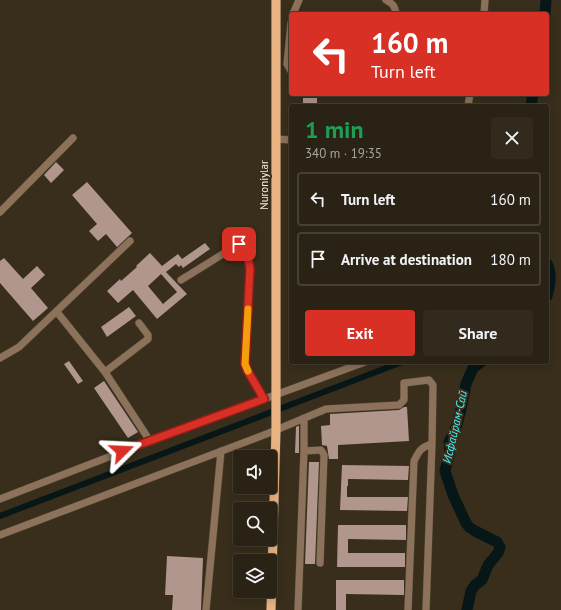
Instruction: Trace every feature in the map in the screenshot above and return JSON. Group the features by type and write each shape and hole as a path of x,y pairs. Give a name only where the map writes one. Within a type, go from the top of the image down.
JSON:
{"main road":[{"name":"Nuroniylar","path":"272,610 276,430 276,0"}],"street":[{"path":"294,12 299,0"},
{"path":"386,0 392,3 396,8 396,12"},
{"path":"484,12 485,0"},
{"path":"289,50 289,66"},
{"path":"0,212 73,138"},
{"path":"276,139 289,140"},
{"path":"0,358 19,347 130,241"},
{"path":"182,280 239,244 243,246 246,251 250,268 245,364 264,399"},
{"path":"57,312 105,372 150,440"},
{"path":"105,372 148,339 148,335 139,323"},
{"path":"0,499 150,440 360,364"},
{"path":"0,535 276,430 326,409 399,405 404,400 404,383 429,380 433,384 426,610"},
{"path":"298,610 304,418"},
{"path":"408,610 414,461 425,446 432,444"},
{"path":"304,451 321,450 324,455 320,563"},
{"path":"206,610 221,451"}],"building":[{"path":"303,98 317,98 317,104 303,104"},
{"path":"56,162 64,170 51,183 44,175"},
{"path":"87,182 132,233 117,247 106,234 98,241 89,231 97,224 72,195"},
{"path":"205,243 210,249 183,268 181,265 179,267 176,264 166,272 187,294 157,319 133,290 118,303 107,291 120,279 121,281 137,267 136,266 150,253 162,266 178,254 182,259","holes":["161,274 177,292 163,304 148,286"]},
{"path":"4,258 23,279 37,266 45,275 31,288 48,308 33,321 0,283 0,261"},
{"path":"129,307 136,316 107,337 101,327"},
{"path":"69,361 83,381 78,384 64,364"},
{"path":"104,381 138,432 128,438 94,388"},
{"path":"407,407 409,441 338,445 338,459 329,459 327,446 322,445 321,426 330,425 330,414 399,410"},
{"path":"298,426 299,453 295,453 296,427"},
{"path":"309,462 319,462 315,564 305,564"},
{"path":"342,465 409,466 408,480 348,479 347,486 347,497 408,497 407,511 340,510"},
{"path":"338,525 406,525 406,540 348,539 348,553 405,553 405,567 337,567"},
{"path":"167,556 203,558 201,610 172,610 173,595 165,595"},
{"path":"336,580 404,580 404,595 346,594 346,610 336,610"}],"waterway":[{"name":"Исфайрам-Сай","path":"545,12 546,0"},
{"name":"Исфайрам-Сай","path":"531,104 533,96"},
{"name":"Исфайрам-Сай","path":"549,268 549,288"},
{"path":"0,516 397,364"},
{"name":"Исфайрам-Сай","path":"467,610 471,591 475,585 482,580 488,565 498,553 500,547 497,542 475,531 466,523 453,495 445,471 450,452 449,442 457,425 466,384 473,368 478,364"}],"slow traffic":[{"path":"248,309 245,364 248,371"}],"route":[{"path":"122,451 264,399 245,364 250,268 246,251 243,246 239,244"}]}
